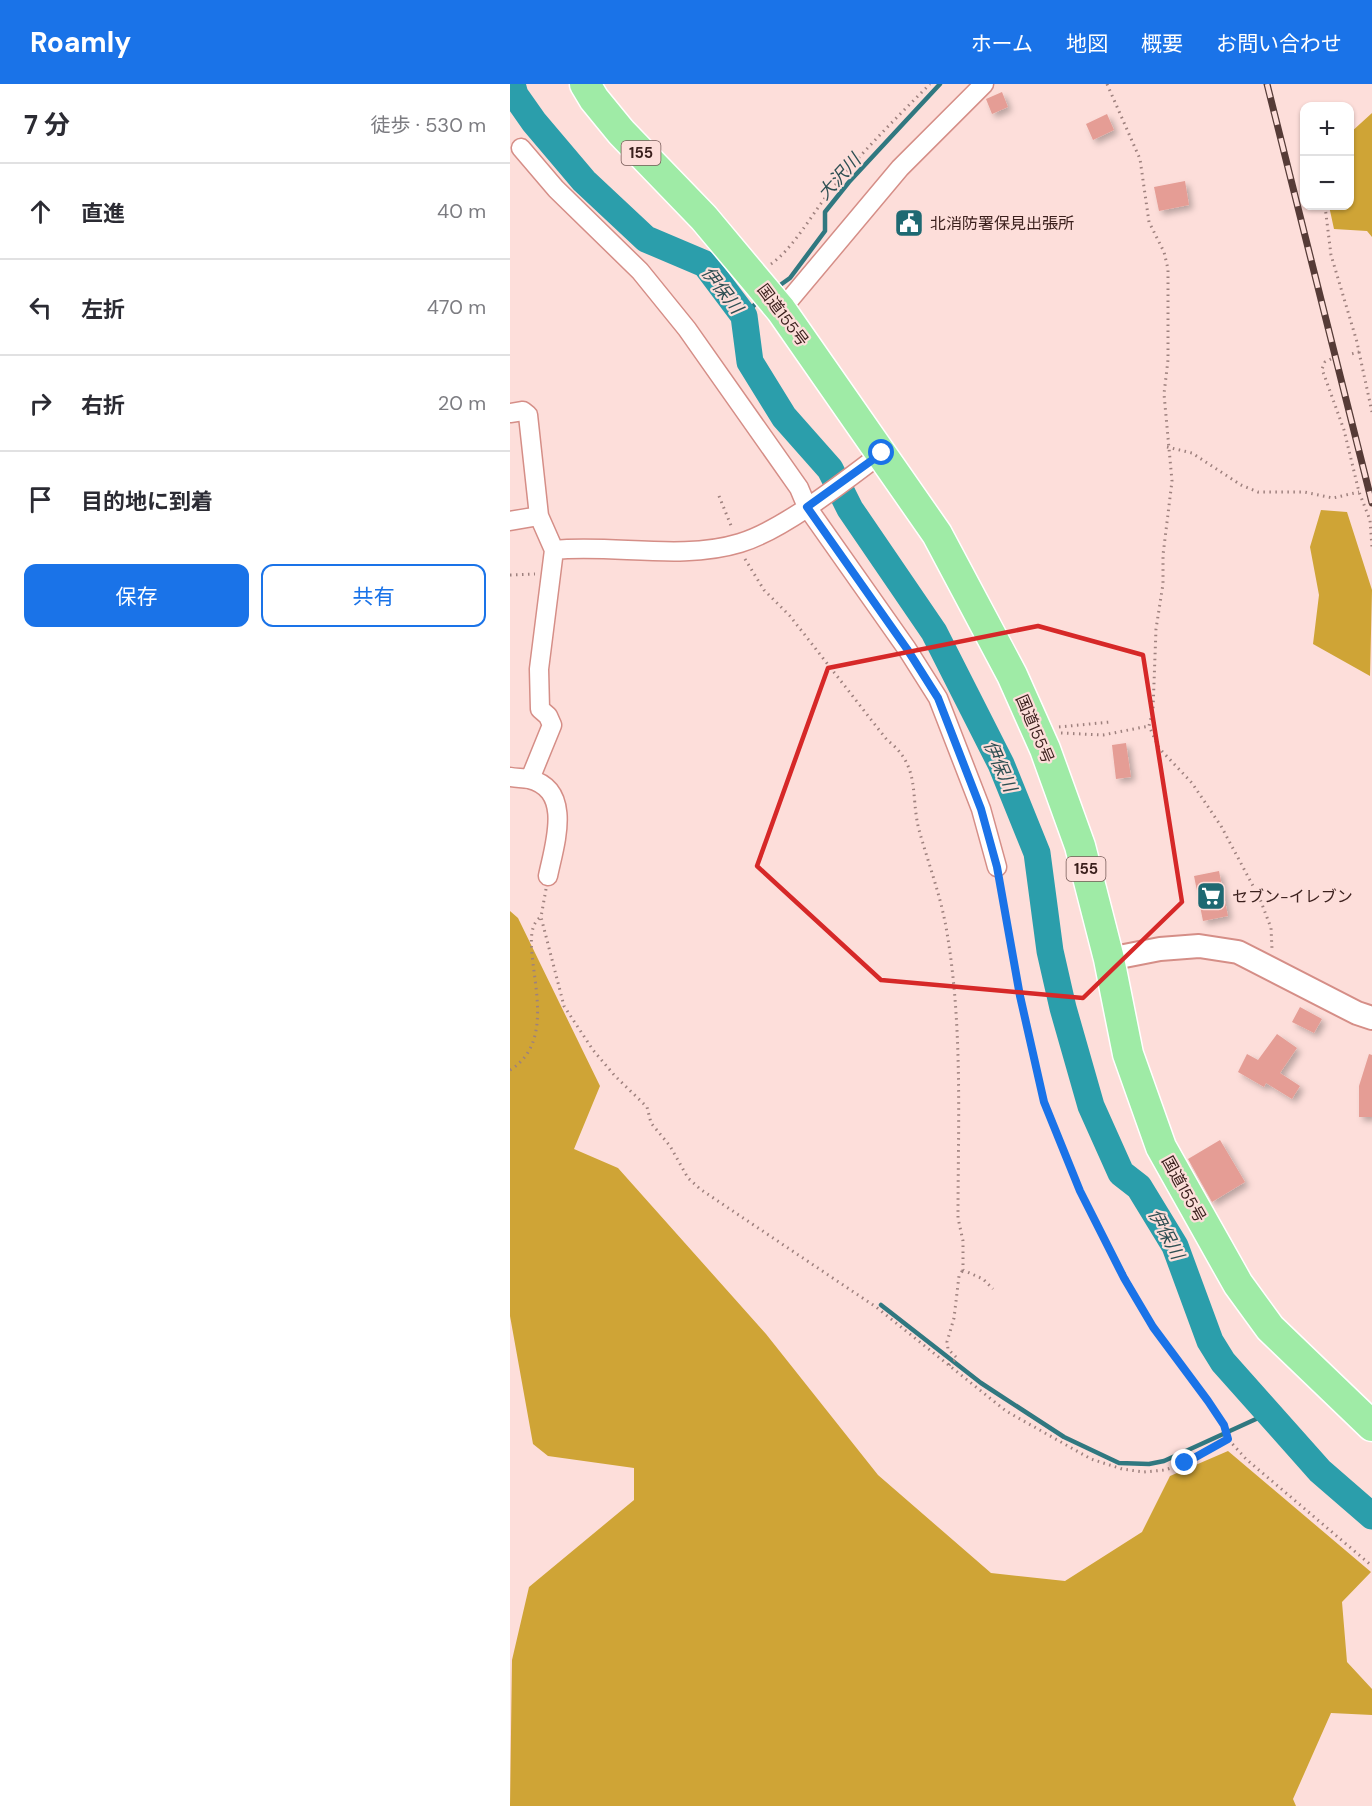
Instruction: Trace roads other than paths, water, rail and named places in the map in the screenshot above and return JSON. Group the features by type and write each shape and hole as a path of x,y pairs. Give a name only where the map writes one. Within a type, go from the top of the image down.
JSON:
{"highway":[{"name":"国道155号","path":"585,84 621,132 704,218 781,310 937,534 1012,675 1046,748 1080,846 1108,958 1128,1054 1142,1099 1161,1147 1238,1284 1270,1328 1372,1426"}],"street":[{"path":"781,310 900,168 984,84"},
{"path":"521,148 556,189 640,271 681,321 799,488 907,649 938,698 981,809 997,867"},
{"path":"510,413 523,411 528,415 539,516 554,550 539,669 540,709 548,716 552,725 530,779"},
{"path":"554,550 586,547 674,550 738,543 810,505 882,453"},
{"path":"510,520 539,516"},
{"path":"510,777 530,779 544,787 554,798 558,830 548,876"},
{"path":"1108,958 1160,949 1198,946 1238,952 1357,1013 1372,1018"}],"waterway":[{"name":"伊保川","path":"512,84 515,95 534,122 584,181 646,239 705,264 744,316 750,362 784,417 830,469 850,509 934,632 1001,764 1037,853 1050,951 1063,1008 1091,1106 1121,1173 1139,1187 1175,1246 1210,1341 1223,1362 1320,1471 1372,1516"},
{"name":"大沢川","path":"776,288 790,278 825,231 825,212 849,182 940,84"},
{"name":"大沢川","path":"744,316 759,300"},
{"path":"881,1305 981,1383 1064,1437 1119,1463 1149,1464 1164,1461 1267,1414"}],"railway":[{"path":"1267,84 1372,503"}],"place":[{"name":"北消防署保見出張所","path":"909,223"},
{"name":"セブン-イレブン","path":"1211,896"}]}
